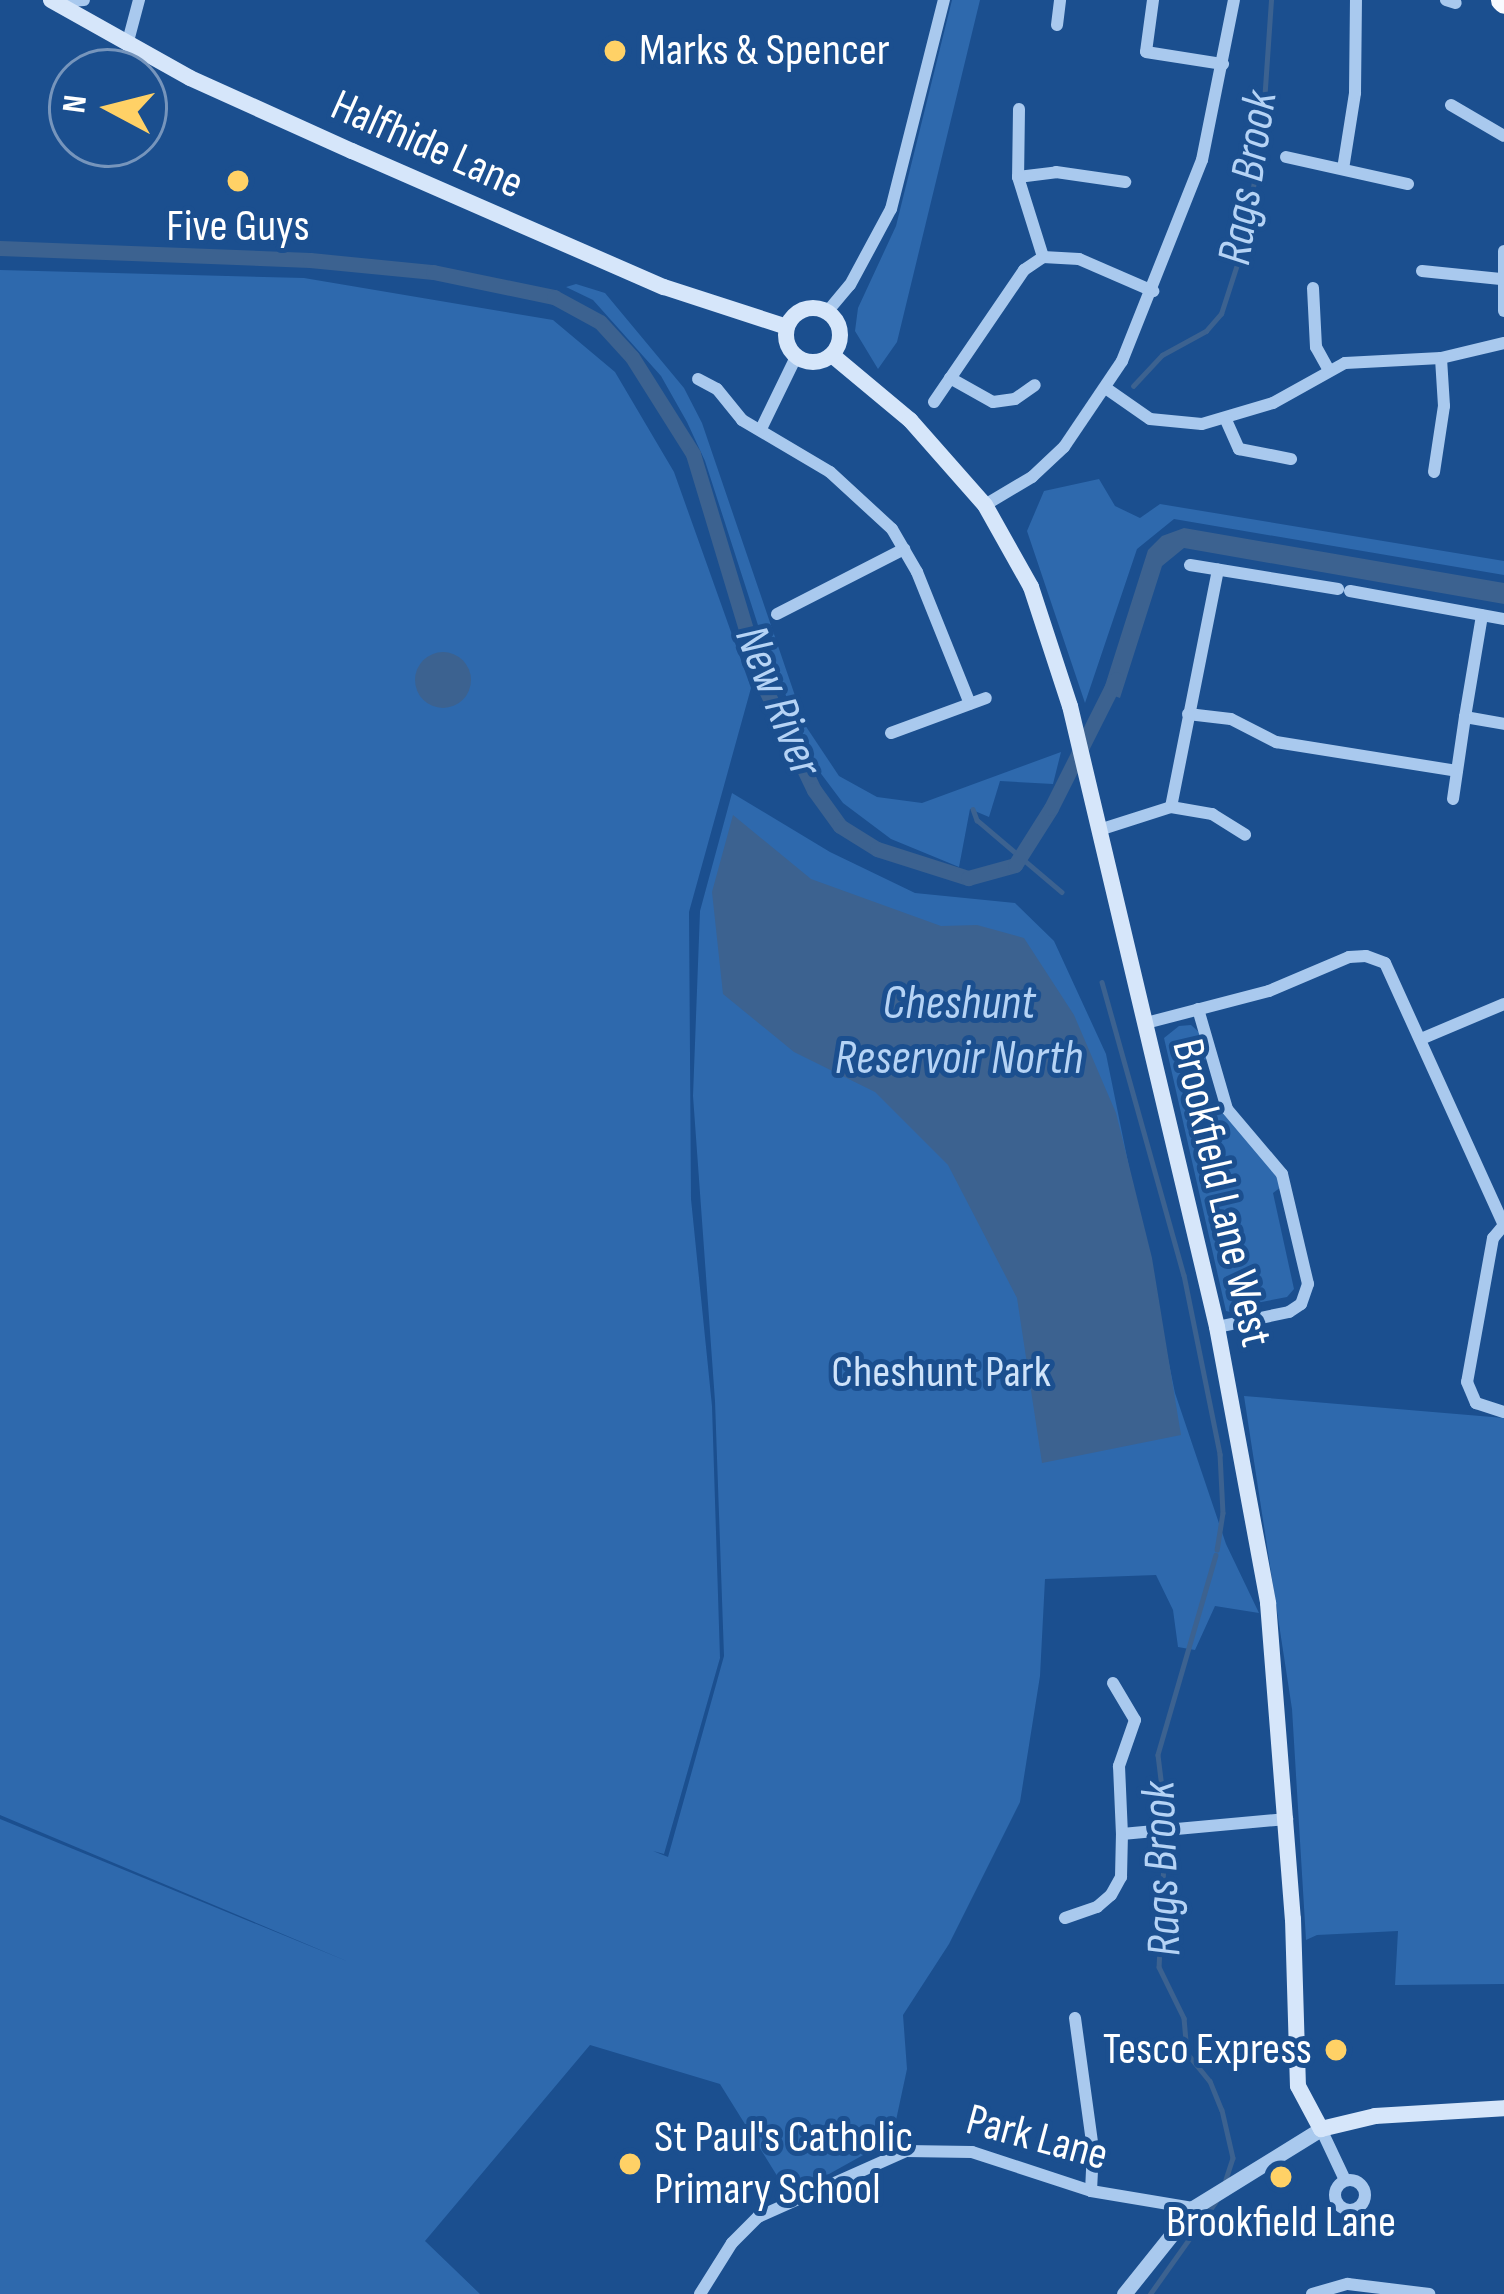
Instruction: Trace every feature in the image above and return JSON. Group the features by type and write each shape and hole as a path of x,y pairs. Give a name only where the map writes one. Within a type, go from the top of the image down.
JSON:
{"main road":[{"name":"Halfhide Lane","path":"52,1 190,78 590,256 787,327"},
{"path":"805,309 826,312 840,332 832,355 814,363 796,357 787,344 787,327 805,309"},
{"name":"Brookfield Lane West","path":"832,355 910,421 985,505 1031,587 1073,724 1217,1328 1268,1603 1287,1819 1296,2075 1321,2129"},
{"path":"1321,2129 1375,2116 1504,2108"}],"street":[{"path":"52,1 84,0"},
{"path":"127,45 139,0"},
{"path":"826,312 850,285 889,213 944,0"},
{"path":"1057,25 1060,0"},
{"path":"1153,0 1146,52 1223,64"},
{"path":"985,505 1031,477 1064,447 1107,389 1153,291 1202,160 1234,0"},
{"path":"1343,169 1355,93 1355,0"},
{"path":"1451,105 1504,136"},
{"path":"1019,109 1018,177 1042,257"},
{"path":"1286,157 1408,184"},
{"path":"1018,177 1056,172 1125,182"},
{"path":"1504,251 1504,311"},
{"path":"934,402 1024,270 1042,257 1079,259 1153,291"},
{"path":"1422,271 1501,279"},
{"path":"1313,288 1316,347 1328,369"},
{"path":"1107,389 1157,422 1226,420 1273,403 1328,369 1358,362 1441,358 1504,343"},
{"path":"760,429 796,357"},
{"path":"1434,472 1444,406 1441,358"},
{"path":"950,378 993,402 1015,400 1035,385"},
{"path":"698,379 717,389 742,420 830,472 892,529 970,704"},
{"path":"1226,420 1239,449 1291,459"},
{"path":"777,614 904,549"},
{"path":"1190,565 1504,619"},
{"path":"1171,807 1218,570"},
{"path":"1453,800 1481,615"},
{"path":"891,734 986,698"},
{"path":"1188,714 1231,719 1276,742 1457,771"},
{"path":"1465,717 1504,724"},
{"path":"1099,830 1171,807 1212,814 1245,835"},
{"path":"1146,1023 1366,956 1390,971 1504,1225 1493,1238 1467,1382 1476,1403 1504,1412"},
{"path":"1421,1039 1504,1004"},
{"path":"1198,1009 1226,1108 1282,1174 1308,1285 1301,1304 1289,1312 1217,1328"},
{"path":"1065,1918 1111,1895 1121,1877 1119,1766 1135,1720 1113,1683"},
{"path":"1122,1834 1287,1819"},
{"path":"1075,2018 1093,2149 1091,2191"},
{"path":"1124,2294 1199,2204 1321,2129 1345,2180"},
{"name":"Park Lane","path":"700,2294 732,2243 758,2217 906,2151 972,2152 1091,2191 1199,2204"},
{"path":"1312,2294 1348,2284 1429,2294"}],"green space":[{"path":"952,0 980,0 897,342 878,369 855,331 858,308 896,226"},
{"name":"Cheshunt Park","path":"0,270 304,278 553,320 615,372 674,472 751,688 689,912 691,1199 712,1406 720,1658 664,1854 653,1851 668,1857 724,1656 715,1401 693,1096 700,911 732,793 830,852 915,893 1015,903 1054,941 1106,1054 1175,1393 1226,1544 1259,1613 1215,1606 1195,1650 1178,1647 1173,1610 1156,1575 1045,1579 1040,1676 1020,1802 949,1944 903,2015 907,2069 892,2139 829,2174 784,2187 720,2084 590,2045 425,2241 480,2294 0,2294 0,1819 349,1962 0,1815"},
{"path":"576,284 605,293 684,388 702,423 805,725 839,776 877,797 922,803 1061,752 1053,784 1000,781 989,817 970,809 959,867 891,839 843,803 819,771 766,650 705,461 687,422 661,376 593,300 566,287"},
{"path":"1099,479 1115,506 1140,518 1160,504 1504,561 1504,575 1174,519 1137,549 1085,703 1027,531 1044,491"},
{"path":"1191,1025 1199,1032 1207,1059 1196,1063 1208,1103 1219,1103 1274,1168 1281,1187 1273,1193 1294,1289 1287,1297 1246,1305 1247,1316 1226,1311 1164,1038 1179,1026"},
{"path":"1244,1396 1504,1418 1504,1984 1395,1985 1398,1931 1317,1935 1306,1940 1292,1709"}],"water":[{"path":"1184,528 1504,583 1504,604 1184,548 1162,566 1120,698 1103,692 1148,550 1162,536"},
{"path":"443,652 463,660 471,680 463,700 443,708 423,700 415,680 423,660"},
{"name":"Cheshunt Reservoir North","path":"733,815 811,879 941,926 977,925 1024,938 1074,1015 1116,1113 1152,1258 1181,1435 1042,1463 1017,1298 948,1165 875,1092 794,1052 723,994 712,892"}],"waterway":[{"name":"Rags Brook","path":"1133,386 1162,355 1206,331 1221,314 1244,243 1262,132 1271,0"},
{"name":"New River","path":"0,248 310,260 433,272 554,297 600,322 632,357 693,454 762,682 814,790 840,826 877,849 968,878 1015,865 1051,808 1116,679"},
{"name":"Rags Brook","path":"973,809 977,820 1062,892"},
{"name":"Rags Brook","path":"1102,982 1184,1275 1220,1454 1223,1513 1217,1550"},
{"name":"Rags Brook","path":"1216,1555 1158,1755 1166,1820 1159,1967 1184,2018 1187,2053 1210,2081 1222,2110 1233,2158 1226,2180"},
{"name":"Rags Brook","path":"1150,2294 1216,2201"}],"place":[{"name":"Marks & Spencer","path":"615,51"},
{"name":"Five Guys","path":"238,181"},
{"name":"Tesco Express","path":"1336,2050"},
{"name":"St Paul's Catholic Primary School","path":"630,2164"},
{"name":"Brookfield Lane","path":"1281,2177"}]}
